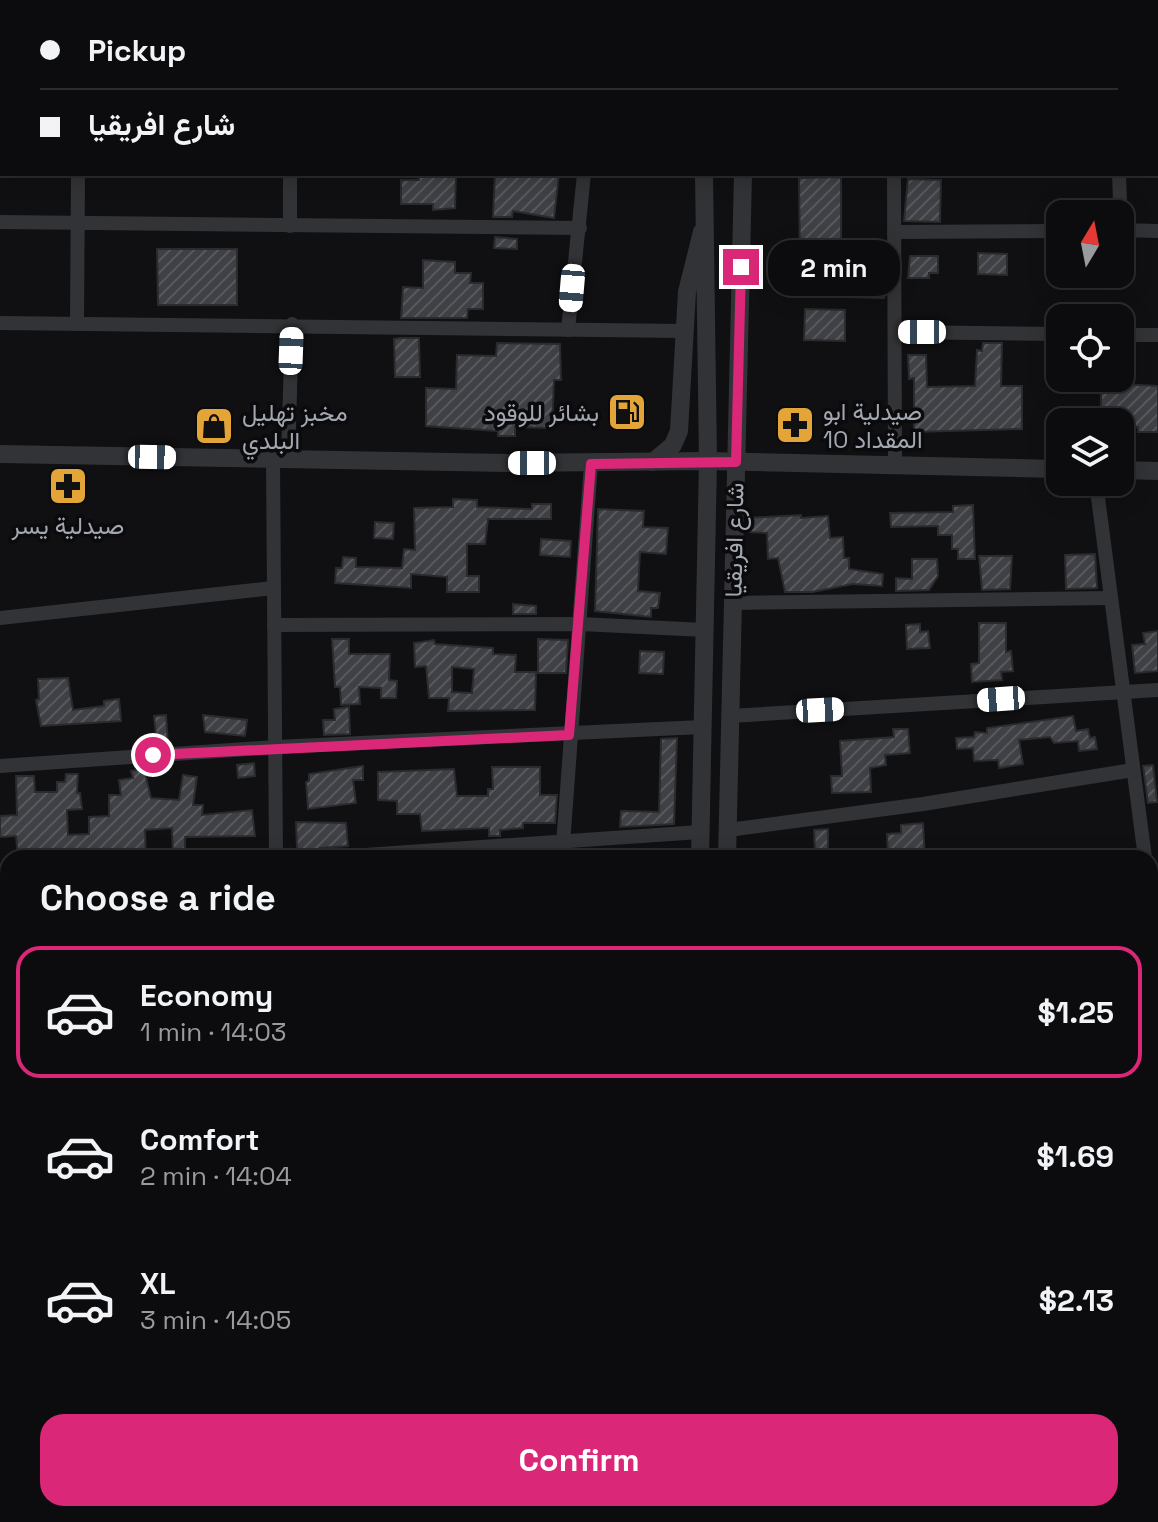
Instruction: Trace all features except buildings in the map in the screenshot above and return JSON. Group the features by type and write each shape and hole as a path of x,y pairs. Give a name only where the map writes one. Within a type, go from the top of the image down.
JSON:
{"street":[{"path":"77,323 78,176"},
{"path":"290,176 290,226"},
{"path":"568,330 584,176"},
{"name":"شارع افريقيا","path":"700,850 708,461 704,176"},
{"name":"شارع افريقيا","path":"727,850 743,176"},
{"path":"894,176 895,467"},
{"path":"1119,176 1120,200"},
{"path":"0,222 580,228"},
{"path":"653,462 673,445 679,431 689,272 705,222"},
{"path":"1134,230 1158,231"},
{"path":"894,232 1046,231"},
{"path":"0,323 292,324 685,331"},
{"path":"276,850 273,588 292,324"},
{"path":"895,332 1046,334"},
{"path":"1134,335 1158,335"},
{"path":"0,454 591,464 708,461 1046,469"},
{"path":"562,850 591,464"},
{"path":"1134,470 1158,471"},
{"path":"1098,496 1144,850"},
{"path":"0,618 273,588"},
{"path":"733,603 1110,598"},
{"path":"274,625 580,624 705,630"},
{"path":"730,716 1158,690"},
{"path":"0,766 276,747 702,727"},
{"path":"728,830 923,804 1133,770"},
{"path":"435,850 700,832"}],"place":[{"name":"بشائر للوقود","path":"627,412"},
{"name":"صيدلية ابو المقداد 10","path":"795,425"},
{"name":"مخبز تهليل البلدي","path":"214,426"},
{"name":"صيدلية يسر","path":"68,486"}],"route":[{"path":"153,755 569,735 591,464 736,462 741,267"}]}
